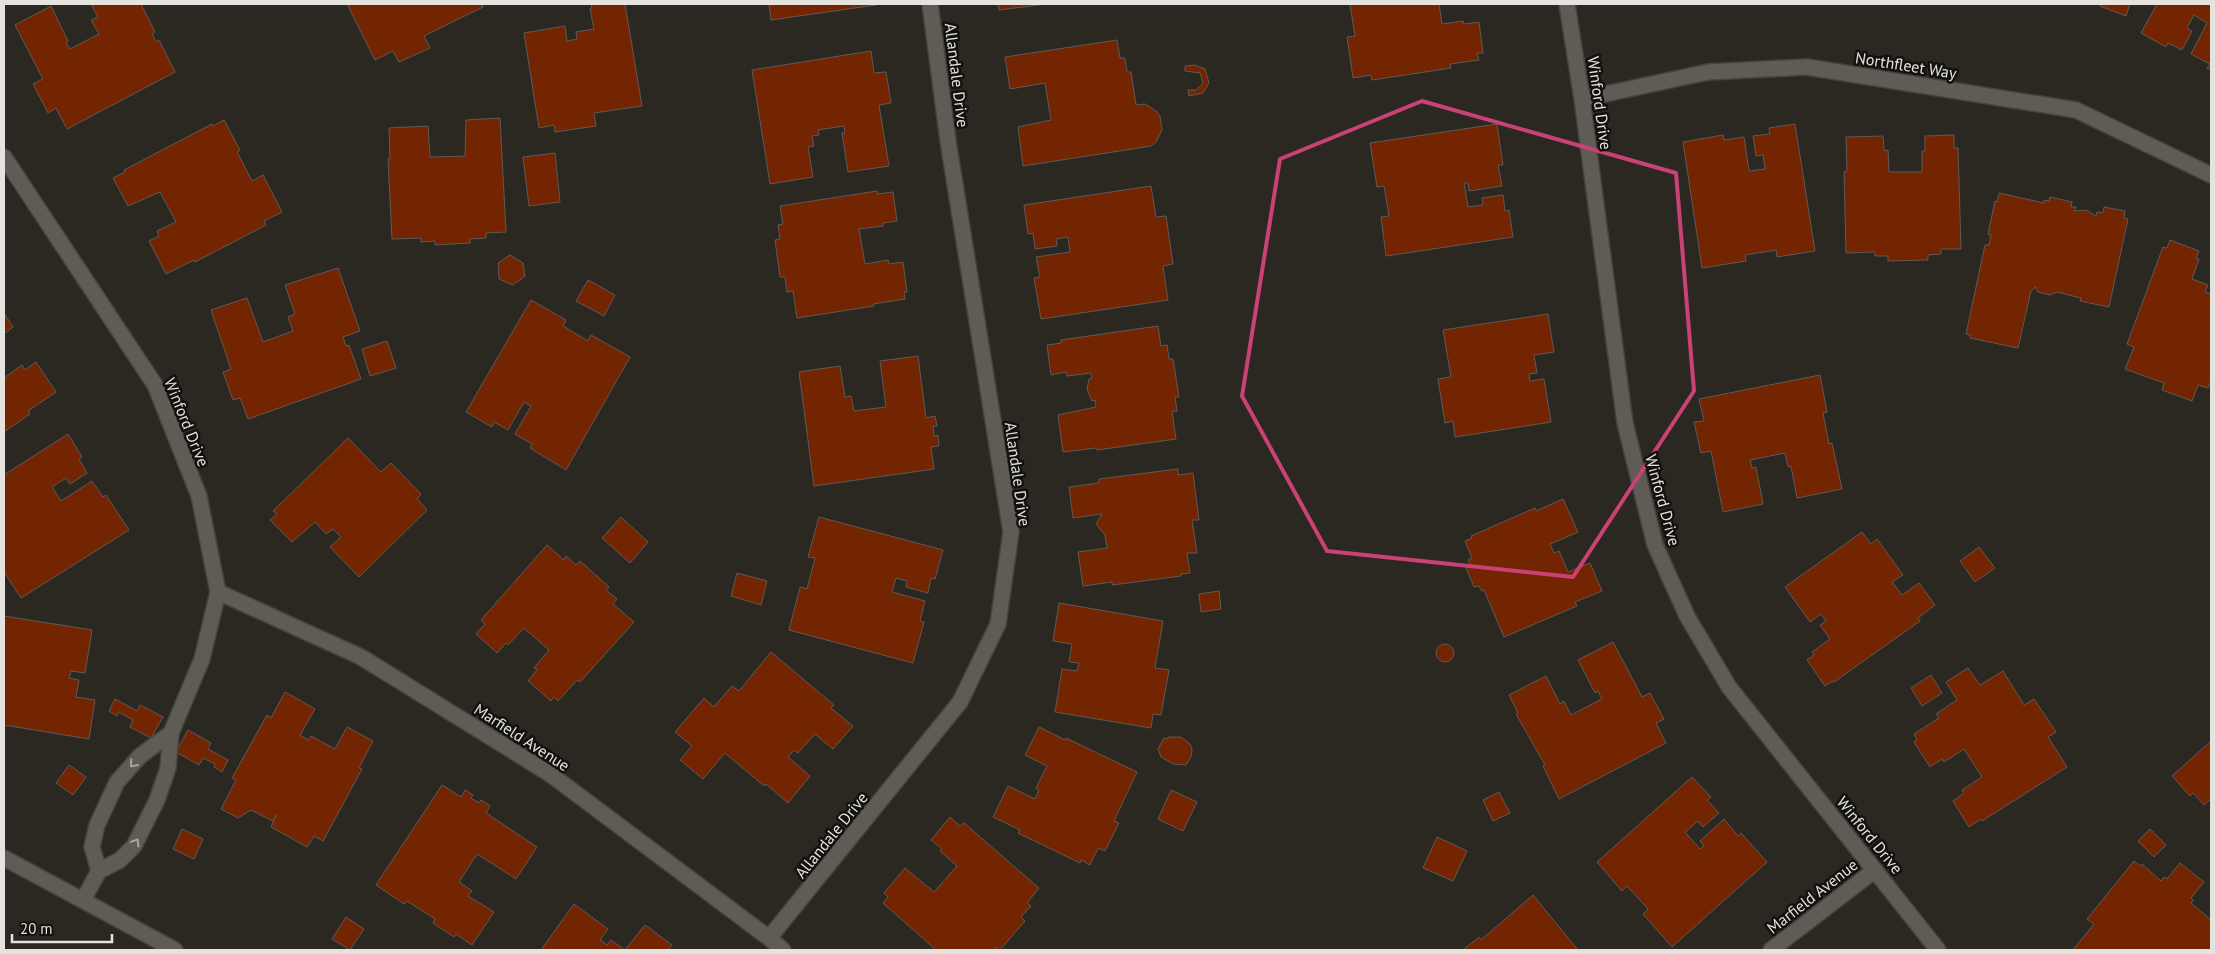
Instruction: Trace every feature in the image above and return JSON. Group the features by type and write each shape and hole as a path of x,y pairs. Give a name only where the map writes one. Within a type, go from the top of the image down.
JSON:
{"street":[{"name":"Allandale Drive","path":"770,938 960,702 998,624 1010,532 948,141 930,4"},
{"name":"Winford Drive","path":"1567,4 1582,99 1625,423 1655,545 1687,616 1729,687 1938,950"},
{"name":"Northfleet Way","path":"1582,99 1708,72 1807,67 2076,110 2211,175"},
{"name":"Winford Drive","path":"4,157 155,385 199,496 218,592 202,660 171,733 168,768 160,792 134,846 120,860 98,871"},
{"name":"Marfield Avenue","path":"218,592 361,657 542,769 770,938 783,950"},
{"path":"83,900 98,871 92,848 97,825 117,782 140,756 171,733"},
{"path":"4,858 175,950"},
{"name":"Marfield Avenue","path":"1771,950 1875,870"}],"highlighted area":[{"path":"1422,101 1676,173 1694,391 1573,577 1327,551 1242,396 1280,159"}],"building":[{"path":"91,4 141,4 155,32 152,34 156,42 159,40 175,72 67,129 56,108 48,113 33,84 43,79 15,25 51,6 70,49 99,34 91,20 98,17"},
{"path":"347,4 482,4 483,7 424,36 430,48 399,62 393,51 375,60"},
{"path":"591,4 625,4 642,106 594,113 596,126 555,132 554,125 539,128 524,33 565,26 567,41 577,39 576,32 594,29 590,9 592,8"},
{"path":"769,4 876,4 876,5 771,20"},
{"path":"998,4 1047,4 999,10"},
{"path":"1350,4 1439,4 1442,24 1463,21 1464,24 1479,22 1483,53 1477,53 1479,60 1450,64 1451,68 1372,80 1371,75 1353,78 1347,37 1355,36"},
{"path":"2101,4 2130,4 2126,16 2100,6"},
{"path":"2157,4 2211,4 2211,70 2207,68 2210,64 2191,54 2207,23 2194,15 2187,28 2192,31 2182,50 2168,43 2166,47 2141,33"},
{"path":"1117,40 1120,58 1125,58 1127,72 1131,72 1136,105 1145,104 1160,116 1162,130 1156,142 1151,146 1023,166 1018,127 1051,120 1045,83 1010,89 1005,57"},
{"path":"871,51 874,73 886,72 891,103 879,105 889,166 848,172 842,133 845,133 844,126 818,130 819,135 812,136 814,146 808,147 813,177 770,184 752,70"},
{"path":"1195,65 1205,69 1209,83 1203,93 1189,96 1188,90 1196,90 1203,83 1200,73 1185,71 1185,66"},
{"path":"500,118 506,232 486,233 486,238 470,239 470,243 435,245 435,241 421,242 421,238 392,239 388,159 390,158 389,128 428,126 430,157 465,156 466,120"},
{"path":"224,120 240,150 237,152 252,181 263,175 282,212 264,221 266,225 195,262 194,260 166,274 149,241 159,236 157,231 176,222 160,192 128,206 113,178 125,172 124,170 212,124 213,126"},
{"path":"1497,124 1503,165 1498,165 1502,186 1469,191 1468,183 1464,183 1468,207 1483,205 1482,198 1503,195 1505,211 1509,210 1513,237 1386,256 1381,217 1389,216 1384,186 1377,187 1370,143"},
{"path":"1795,124 1815,251 1777,257 1776,250 1745,255 1746,261 1702,268 1683,142 1723,135 1724,140 1744,137 1749,171 1765,169 1763,155 1756,156 1753,136 1770,134 1769,128"},
{"path":"1954,135 1954,148 1958,148 1961,249 1941,249 1941,254 1928,255 1928,260 1888,261 1888,256 1875,256 1875,252 1846,253 1844,172 1847,171 1846,137 1883,136 1884,151 1888,150 1889,172 1922,172 1922,151 1925,151 1925,136"},
{"path":"555,153 560,202 529,206 523,157"},
{"path":"1151,186 1156,217 1166,216 1173,264 1163,266 1168,300 1041,319 1034,278 1040,277 1036,257 1070,252 1068,237 1056,239 1057,246 1035,249 1033,233 1028,234 1024,205"},
{"path":"877,191 878,194 893,192 897,221 883,223 883,226 859,229 865,264 888,260 889,264 903,262 907,292 904,292 905,299 873,304 874,306 797,318 793,291 787,292 785,277 780,277 775,240 780,239 778,225 783,224 780,206"},
{"path":"1999,193 2044,203 2044,200 2049,201 2050,197 2072,202 2071,207 2076,207 2074,211 2086,210 2096,216 2097,212 2103,213 2104,207 2125,211 2124,218 2128,219 2109,307 2080,301 2081,298 2057,292 2050,295 2038,292 2035,287 2031,291 2018,348 1970,338 1970,335 1966,334 1985,245 1989,245 1991,235 1988,234 1995,201 1997,202"},
{"path":"2170,240 2199,251 2196,258 2199,259 2192,279 2208,285 2205,292 2211,294 2211,381 2208,388 2198,385 2192,401 2162,390 2164,383 2125,369 2134,347 2127,344 2163,247 2167,248"},
{"path":"510,255 523,263 525,276 513,285 499,279 498,263"},
{"path":"338,268 360,331 343,337 346,346 349,345 361,379 248,419 240,398 233,400 223,372 231,369 211,310 247,298 263,342 293,331 288,317 295,314 285,285"},
{"path":"588,280 615,295 604,316 576,301"},
{"path":"531,300 566,320 563,326 588,341 591,335 630,357 566,470 530,448 532,444 515,434 531,406 524,402 508,430 494,422 492,427 466,412"},
{"path":"4,313 13,327 4,334"},
{"path":"1548,314 1554,352 1534,355 1537,373 1529,374 1530,381 1544,379 1551,422 1455,437 1453,421 1445,423 1438,379 1451,377 1443,330"},
{"path":"1158,326 1161,346 1167,345 1169,359 1173,359 1179,397 1175,397 1177,411 1172,411 1176,439 1097,450 1096,448 1063,452 1058,415 1096,407 1095,400 1092,401 1087,389 1089,379 1092,378 1091,373 1067,376 1066,372 1051,375 1047,345 1061,343 1061,340"},
{"path":"387,341 396,368 370,376 362,349"},
{"path":"918,356 926,418 935,416 937,426 933,426 934,436 938,435 939,446 931,447 934,469 814,486 799,372 840,366 845,397 851,396 854,411 886,407 880,361"},
{"path":"36,362 56,392 28,411 30,414 4,432 4,378 22,365 25,370"},
{"path":"1820,375 1827,412 1823,413 1829,444 1832,443 1842,489 1797,498 1791,466 1788,467 1785,453 1750,460 1752,468 1756,467 1763,504 1723,512 1711,451 1701,453 1694,422 1704,421 1699,399"},
{"path":"68,434 82,457 79,459 87,473 70,484 66,478 52,487 61,501 92,481 103,497 106,495 129,530 21,598 4,572 4,475"},
{"path":"348,438 381,472 391,463 421,494 417,499 427,510 359,577 330,547 341,537 333,529 326,534 315,522 292,542 270,520 277,514 273,511"},
{"path":"1178,469 1178,475 1193,473 1199,520 1192,520 1197,553 1187,553 1190,573 1181,574 1181,576 1112,585 1112,582 1083,586 1078,552 1107,548 1105,535 1096,524 1102,514 1073,518 1069,487 1099,483 1099,479"},
{"path":"1563,499 1578,532 1550,544 1554,553 1559,551 1568,572 1590,563 1602,591 1575,602 1577,606 1504,637 1484,590 1482,591 1479,586 1474,587 1466,568 1471,566 1468,560 1472,558 1465,541 1472,538 1471,536 1535,508 1536,511"},
{"path":"621,517 648,542 630,563 602,538"},
{"path":"819,517 943,550 935,579 931,578 928,593 906,587 907,581 896,578 892,592 925,601 920,621 924,622 913,663 789,630 800,587 807,589 815,558 808,557"},
{"path":"1862,532 1871,544 1877,539 1903,575 1892,582 1902,595 1919,583 1935,605 1918,618 1920,621 1834,682 1832,681 1825,686 1807,660 1814,655 1812,652 1830,639 1820,625 1826,621 1821,614 1810,622 1785,587"},
{"path":"547,545 564,560 566,556 576,565 580,561 609,587 606,590 617,599 613,604 634,622 580,682 577,680 558,701 554,697 551,701 528,681 537,670 534,668 549,650 524,628 508,645 506,643 497,653 476,634 485,624 481,620"},
{"path":"1979,547 1995,568 1975,582 1960,561"},
{"path":"737,573 767,581 761,605 731,596"},
{"path":"1219,591 1221,609 1201,612 1199,594"},
{"path":"1059,603 1163,621 1155,668 1169,670 1161,715 1153,714 1151,728 1055,712 1062,669 1077,671 1079,663 1069,662 1072,644 1053,641"},
{"path":"4,616 92,630 85,673 71,671 69,678 79,680 76,697 95,700 89,739 4,725"},
{"path":"1613,642 1642,697 1650,693 1664,719 1656,723 1666,743 1559,799 1543,766 1545,765 1516,714 1518,713 1509,695 1546,676 1560,704 1564,701 1571,715 1602,699 1598,691 1595,693 1578,660"},
{"path":"1445,644 1451,647 1454,653 1451,659 1445,662 1439,659 1436,653 1439,647"},
{"path":"771,652 834,705 831,708 853,726 833,749 815,734 798,753 794,750 788,757 810,776 788,803 766,784 764,786 725,753 703,779 680,760 692,746 675,732 704,698 714,707 732,686 739,691"},
{"path":"1968,668 1980,685 2003,671 2024,705 2034,699 2056,732 2048,737 2067,767 1982,821 1981,819 1969,827 1953,801 1964,793 1962,790 1982,777 1964,749 1944,762 1942,759 1930,767 1914,742 1917,739 1914,734 1939,718 1936,714 1957,700 1946,682"},
{"path":"1931,675 1942,693 1922,706 1911,688"},
{"path":"285,692 315,709 300,735 308,740 311,736 335,749 347,727 373,741 359,768 362,769 323,841 314,836 307,847 271,827 276,815 273,821 251,810 238,818 221,809 236,780 232,778 267,715 271,718"},
{"path":"115,699 137,711 140,705 163,717 151,738 130,727 133,720 119,712 117,716 109,711"},
{"path":"1039,727 1137,772 1114,821 1119,823 1105,851 1098,848 1090,865 1081,860 1080,863 1018,833 1020,830 993,817 1008,786 1035,799 1039,790 1036,788 1047,766 1025,755"},
{"path":"188,730 211,743 208,749 228,760 222,772 214,767 215,764 203,758 199,765 176,752"},
{"path":"1168,737 1181,737 1190,744 1192,749 1191,757 1186,765 1173,764 1161,757 1158,749 1164,738 1168,739"},
{"path":"2211,741 2211,799 2204,805 2193,793 2190,796 2172,776"},
{"path":"69,765 86,777 73,795 56,783"},
{"path":"1692,777 1711,797 1707,800 1719,813 1703,827 1698,821 1685,832 1700,849 1704,846 1700,841 1724,819 1738,836 1741,833 1767,862 1672,947 1643,914 1648,909 1627,886 1622,891 1597,862"},
{"path":"442,785 461,797 465,790 473,795 471,798 479,803 481,800 490,806 486,813 537,847 516,879 477,854 459,882 472,891 468,896 494,912 472,945 456,934 454,937 433,923 435,919 407,901 404,904 376,885"},
{"path":"1171,790 1197,802 1183,831 1158,819"},
{"path":"1499,792 1510,813 1493,821 1483,800"},
{"path":"950,817 960,826 964,823 1039,888 1027,903 1031,906 1021,917 1025,921 1000,950 996,947 994,950 936,950 883,903 888,897 884,893 905,868 934,892 957,866 931,840"},
{"path":"182,829 203,839 194,859 173,849"},
{"path":"2150,829 2166,845 2154,857 2138,841"},
{"path":"1437,837 1467,851 1453,881 1423,868"},
{"path":"2134,861 2140,866 2142,864 2161,881 2164,877 2167,879 2180,863 2204,882 2191,898 2193,900 2191,903 2211,920 2210,950 2073,950 2094,924 2087,919"},
{"path":"1533,895 1578,950 1463,950 1479,937 1481,940"},
{"path":"574,904 608,929 600,940 607,945 611,940 625,950 541,950"},
{"path":"346,917 364,929 350,950 332,939"},
{"path":"645,925 672,945 668,950 625,950"}]}
